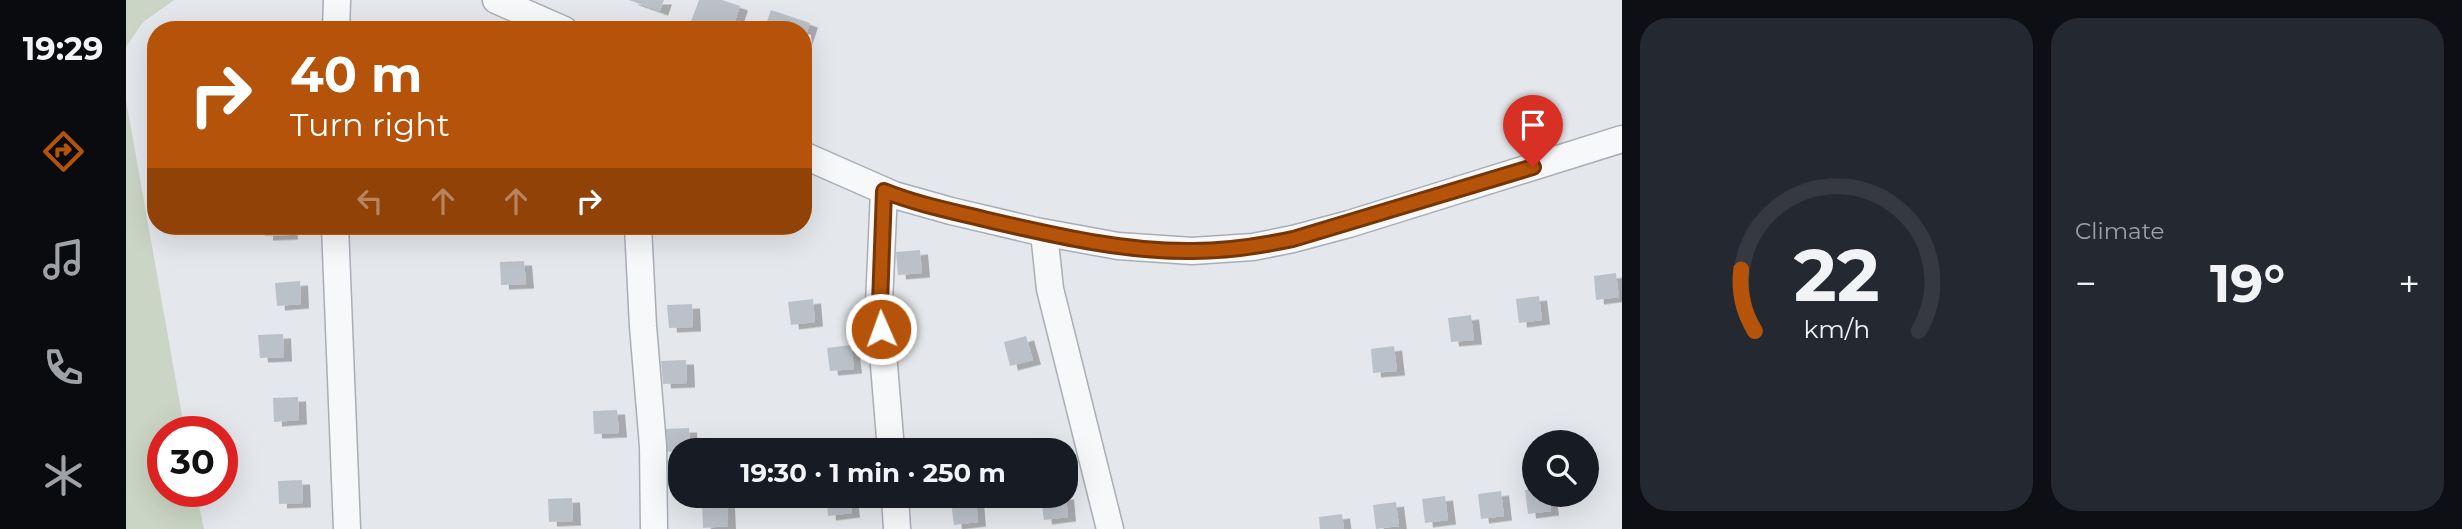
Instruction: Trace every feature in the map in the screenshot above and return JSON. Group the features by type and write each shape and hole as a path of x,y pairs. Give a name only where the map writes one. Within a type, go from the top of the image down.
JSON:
{"street":[{"path":"336,21 337,0"},
{"path":"496,0 544,21"},
{"path":"812,159 884,191 951,211 1044,233 1118,246 1192,251 1253,247 1349,224 1622,139"},
{"path":"884,191 880,304 890,438"},
{"path":"1044,233 1050,289 1111,529"},
{"path":"335,235 347,529"},
{"path":"638,235 653,446 654,529"},
{"path":"896,508 897,529"}],"green space":[{"path":"126,0 174,0 143,22 126,47"},
{"path":"126,100 147,218 147,235 150,235 182,416 147,416 147,507 199,507 204,529 126,529"}],"building":[{"path":"629,0 664,0 660,11"},
{"path":"699,0 722,0 740,6 735,21 691,21"},
{"path":"771,10 804,21 767,21"},
{"path":"920,250 922,273 898,275 896,252"},
{"path":"524,261 526,284 501,285 500,262"},
{"path":"1616,273 1619,297 1596,300 1594,276"},
{"path":"300,281 301,304 277,306 275,283"},
{"path":"1539,296 1542,320 1519,323 1516,299"},
{"path":"813,299 815,322 791,325 788,302"},
{"path":"692,304 693,327 669,328 667,305"},
{"path":"1471,315 1474,340 1451,342 1448,318"},
{"path":"283,334 284,357 260,358 258,335"},
{"path":"1026,336 1033,360 1010,366 1004,342"},
{"path":"851,345 854,369 830,371 827,348"},
{"path":"1394,346 1397,371 1373,373 1371,349"},
{"path":"686,360 687,383 663,384 661,361"},
{"path":"298,397 299,420 274,422 273,398"},
{"path":"617,410 619,433 594,434 593,411"},
{"path":"689,428 689,438 668,438 666,452 665,429"},
{"path":"302,480 303,503 279,504 278,481"},
{"path":"1501,491 1504,516 1481,519 1478,494"},
{"path":"1445,496 1448,520 1425,523 1422,499"},
{"path":"572,498 573,521 549,522 548,499"},
{"path":"1396,502 1399,526 1376,529 1373,505"},
{"path":"1527,507 1550,507 1551,511 1528,514"},
{"path":"702,508 727,508 728,526 703,528"},
{"path":"827,508 851,508 852,513 828,516"},
{"path":"952,508 977,508 978,522 954,525"},
{"path":"1042,508 1067,508 1068,517 1044,520"},
{"path":"1342,514 1344,529 1320,529 1319,517"}],"route":[{"path":"881,329 884,191 951,211 1044,233 1118,246 1192,251 1253,247 1293,239 1533,167"}]}
